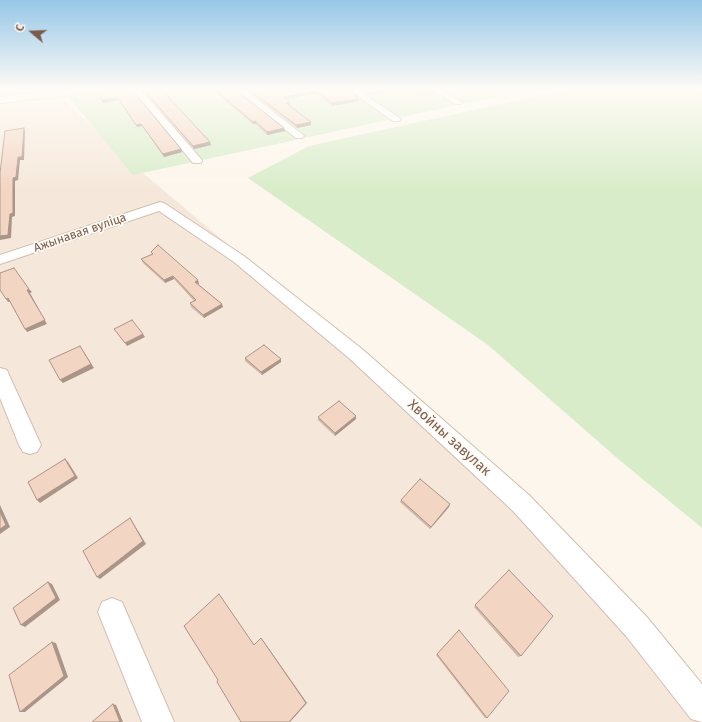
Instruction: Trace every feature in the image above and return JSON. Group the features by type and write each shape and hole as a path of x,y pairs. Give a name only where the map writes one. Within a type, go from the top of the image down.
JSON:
{"street":[{"path":"165,124 197,161"},
{"path":"283,124 299,136"},
{"name":"Ажынавая вуліца","path":"0,260 160,206"},
{"name":"Хвойны завулак","path":"160,206 239,259 356,354 521,503 636,626 702,708"},
{"path":"0,375 30,445"},
{"path":"112,612 158,722"}],"shaded area":[{"path":"0,124 90,124 150,179 531,498 702,686 702,722 0,722"}],"green space":[{"path":"91,124 371,124 133,175"},
{"path":"411,124 702,124 702,528 617,458 488,345 248,178 309,146"}],"building":[{"path":"135,124 160,124 181,149 163,154 141,124 136,125"},
{"path":"173,124 193,124 210,142 193,146"},
{"path":"258,124 279,124 284,128 267,132"},
{"path":"24,128 22,157 18,157 16,177 13,178 13,213 10,214 8,235 0,236 0,173 5,131"},
{"path":"158,245 198,280 195,282 222,304 203,315 190,303 196,300 173,276 164,280 141,259 153,254 151,252"},
{"path":"14,268 29,289 27,290 45,320 25,329 8,298 6,299 0,290 0,273"},
{"path":"132,320 143,334 125,343 114,329"},
{"path":"264,345 281,359 261,372 245,358"},
{"path":"80,346 91,364 60,380 49,360"},
{"path":"339,401 356,416 335,433 318,417"},
{"path":"65,459 75,476 37,500 28,482"},
{"path":"420,479 450,504 431,527 401,500"},
{"path":"0,512 6,525 0,529"},
{"path":"130,518 143,541 97,577 83,551"},
{"path":"509,570 553,616 521,656 475,605"},
{"path":"48,582 56,598 21,625 13,608"},
{"path":"219,594 254,645 261,638 306,703 289,722 241,722 217,682 218,680 184,626"},
{"path":"459,630 509,691 487,718 437,654"},
{"path":"52,642 64,676 20,712 9,675"},
{"path":"113,704 120,722 92,722"}]}
